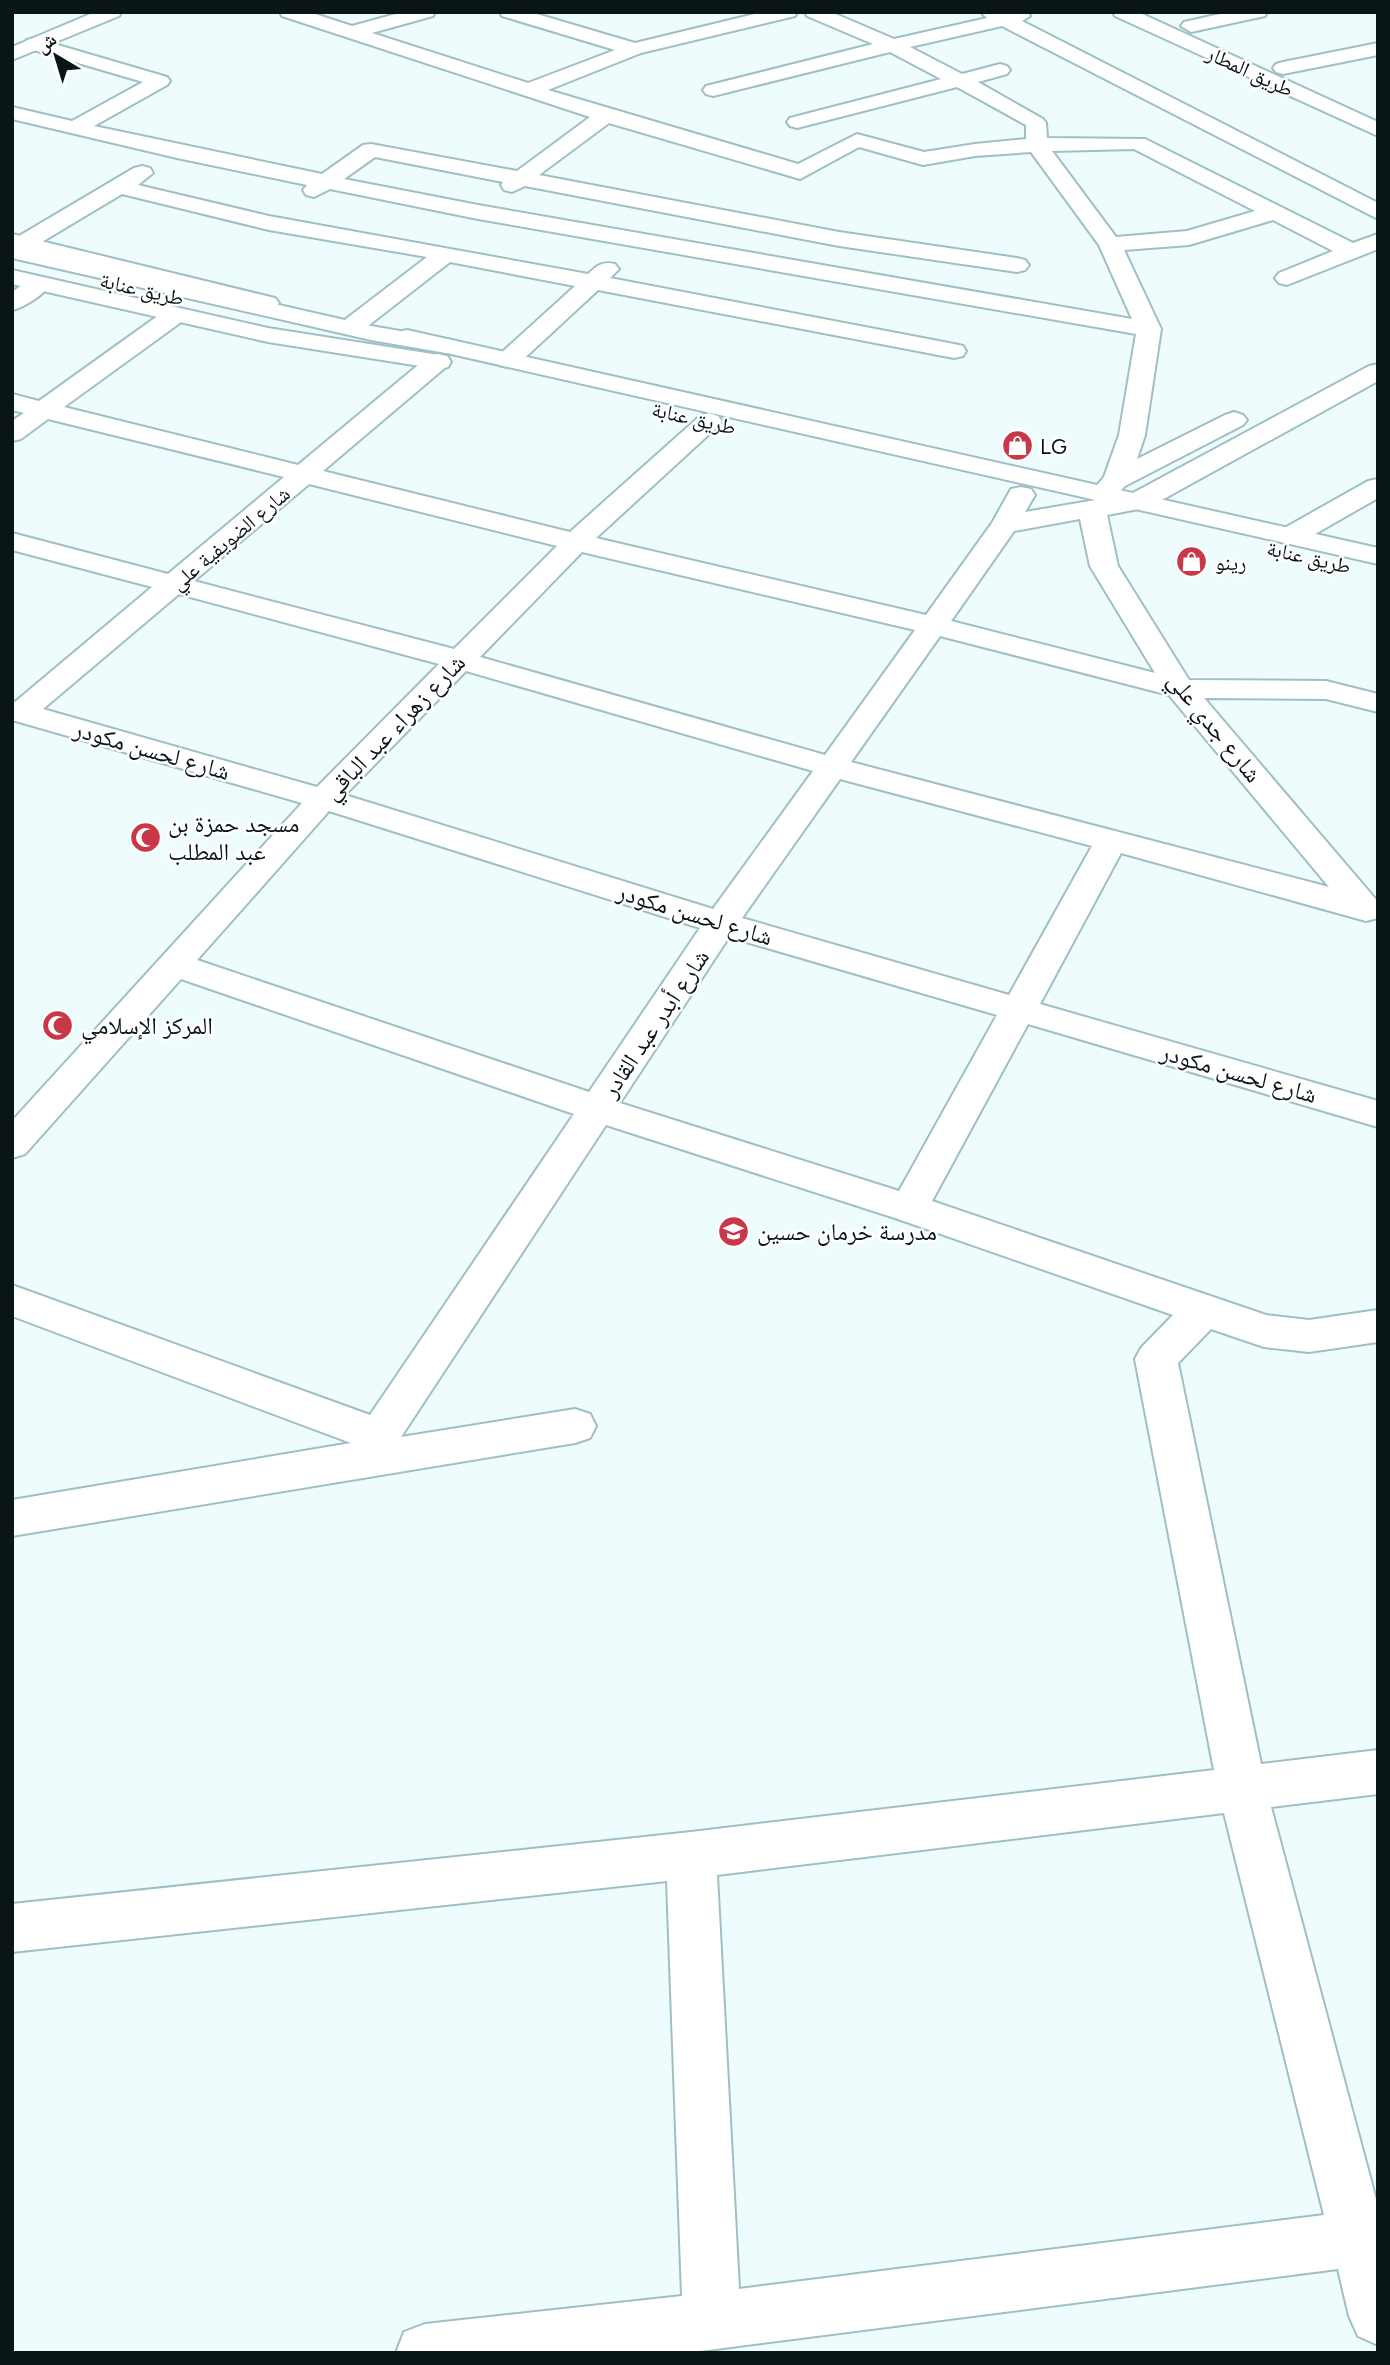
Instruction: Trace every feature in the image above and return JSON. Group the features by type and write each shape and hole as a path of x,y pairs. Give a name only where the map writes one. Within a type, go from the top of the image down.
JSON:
{"main road":[{"path":"12,37 77,12"},
{"path":"12,54 112,12"},
{"path":"289,12 606,115 800,172 857,140 922,159 975,150 1037,145 1138,143 1351,251"},
{"path":"352,32 426,12"},
{"path":"509,12 634,49"},
{"path":"537,19 566,12"},
{"path":"529,90 634,49 788,12"},
{"path":"814,12 891,44 1036,123 1037,145 1110,244 1149,329 1132,435 1104,494"},
{"path":"713,90 997,16 1035,12"},
{"name":"طريق المطار","path":"1122,12 1378,130"},
{"name":"طريق المطار","path":"1161,12 1378,111"},
{"path":"1191,26 1258,12"},
{"path":"997,16 1378,212"},
{"path":"34,44 160,80 73,129"},
{"path":"1283,68 1378,49"},
{"path":"797,122 1000,70"},
{"path":"12,113 177,152 478,212 1149,329"},
{"path":"355,324 478,212 606,115"},
{"path":"269,223 371,150 839,239 1017,265"},
{"path":"15,249 177,152"},
{"path":"120,187 269,223 446,242 592,282 954,351"},
{"path":"508,360 676,207"},
{"path":"1110,244 1189,238 1276,212"},
{"path":"1287,278 1378,241"},
{"path":"15,249 355,324 442,354"},
{"name":"طريق عنابة","path":"15,249 709,421 1013,509"},
{"path":"12,277 268,335 442,354"},
{"path":"12,303 39,284"},
{"path":"12,433 175,315"},
{"path":"1013,509 1104,494 1259,407 1378,348"},
{"name":"طريق عنابة","path":"442,354 508,360 1378,556"},
{"name":"شارع الضويفية علي","path":"16,712 177,583 442,354"},
{"path":"1139,501 1378,371"},
{"path":"12,402 576,542 933,625 1180,689 1325,690 1378,703"},
{"name":"شارع زهراء عبد الباقي","path":"12,1145 323,799 576,542 709,421"},
{"path":"1290,536 1378,487"},
{"name":"طريق عنابة","path":"1104,494 1378,573"},
{"name":"شارع جدي علي","path":"1104,494 1104,566 1180,689 1371,914"},
{"name":"شارع أبدر عبد القادر","path":"371,1448 721,923 1013,509"},
{"path":"12,541 459,660 832,767 1112,840 1371,914"},
{"name":"شارع لحسن مكودر","path":"16,712 323,799 721,923 1378,1114"},
{"path":"909,1208 1112,840"},
{"path":"175,965 598,1109 909,1208 1264,1331 1309,1336 1378,1326"},
{"path":"12,1300 371,1448"},
{"path":"1203,1310 1156,1359 1242,1788 1369,2237 1378,2316"},
{"path":"12,1518 371,1448 575,1426"},
{"path":"12,1928 691,1855 1378,1772"},
{"path":"691,1855 712,2321"},
{"path":"425,2353 712,2321 1369,2237"}],"place":[{"name":"LG","path":"1017,446"},
{"name":"رينو","path":"1192,562"},
{"name":"مسجد حمزة بن عبد المطلب","path":"145,837"},
{"name":"المركز الإسلامي","path":"58,1025"},
{"name":"مدرسة خرمان حسين","path":"734,1231"}]}
